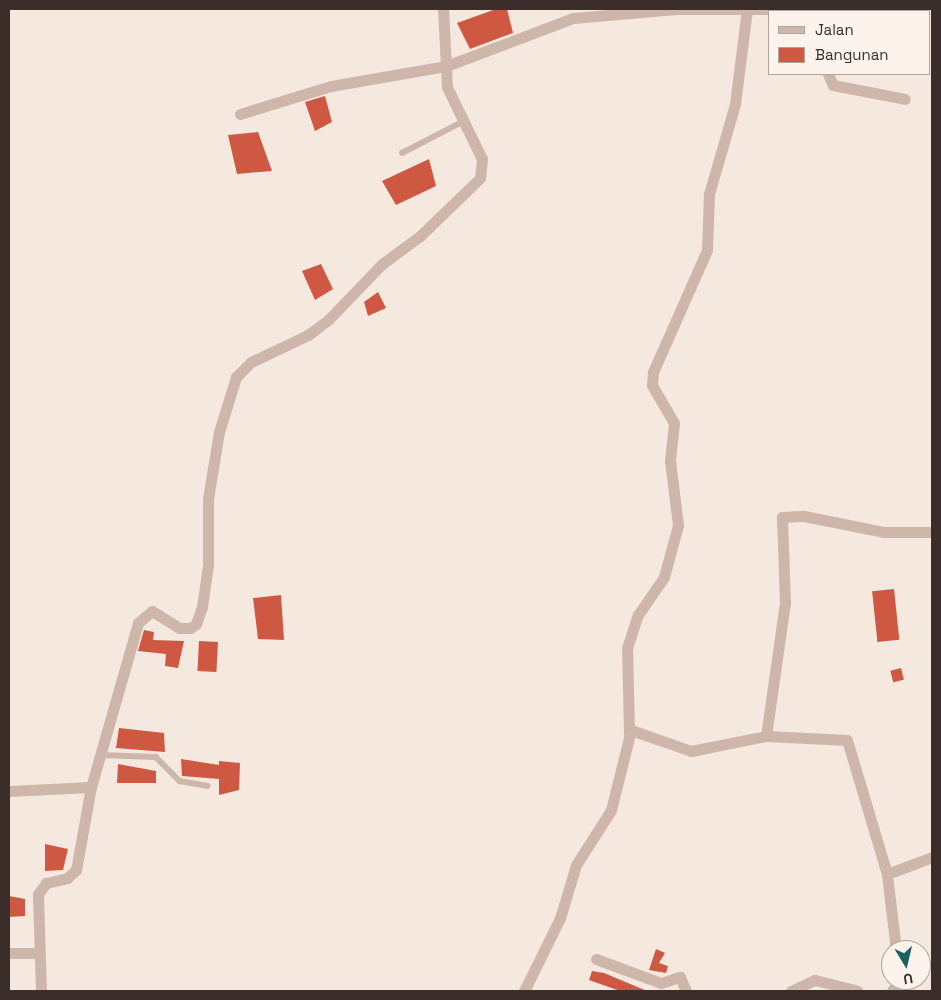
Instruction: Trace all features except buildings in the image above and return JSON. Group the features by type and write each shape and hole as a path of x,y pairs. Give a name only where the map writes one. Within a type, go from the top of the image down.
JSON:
{"street":[{"path":"41,991 38,952 38,894 46,882 74,875 91,786 141,619 152,611 179,628 196,624 208,565 208,499 219,432 236,377 251,362 308,335 329,319 382,264 420,236 480,178 482,159 462,122 447,87 443,9"},
{"path":"524,991 560,918 576,865 611,810 629,733 630,639 638,615 664,577 678,524 670,461 674,423 652,386 653,372 707,250 709,194 735,104 747,10"},
{"path":"240,114 331,86 446,66 573,18 607,12 797,10"},
{"path":"828,75 832,85 905,99"},
{"path":"766,736 785,603 782,517 804,516 884,532 932,532"},
{"path":"629,733 634,729 648,733 679,750 691,751 766,736 846,740 888,874 886,889 894,940"},
{"path":"9,791 91,786"},
{"path":"888,874 932,857"},
{"path":"9,953 38,952"},
{"path":"596,959 661,983 680,978 686,991"},
{"path":"791,991 815,980 858,991"}],"lane":[{"path":"402,153 462,122"},
{"path":"100,754 156,757 180,781 208,786"}]}
